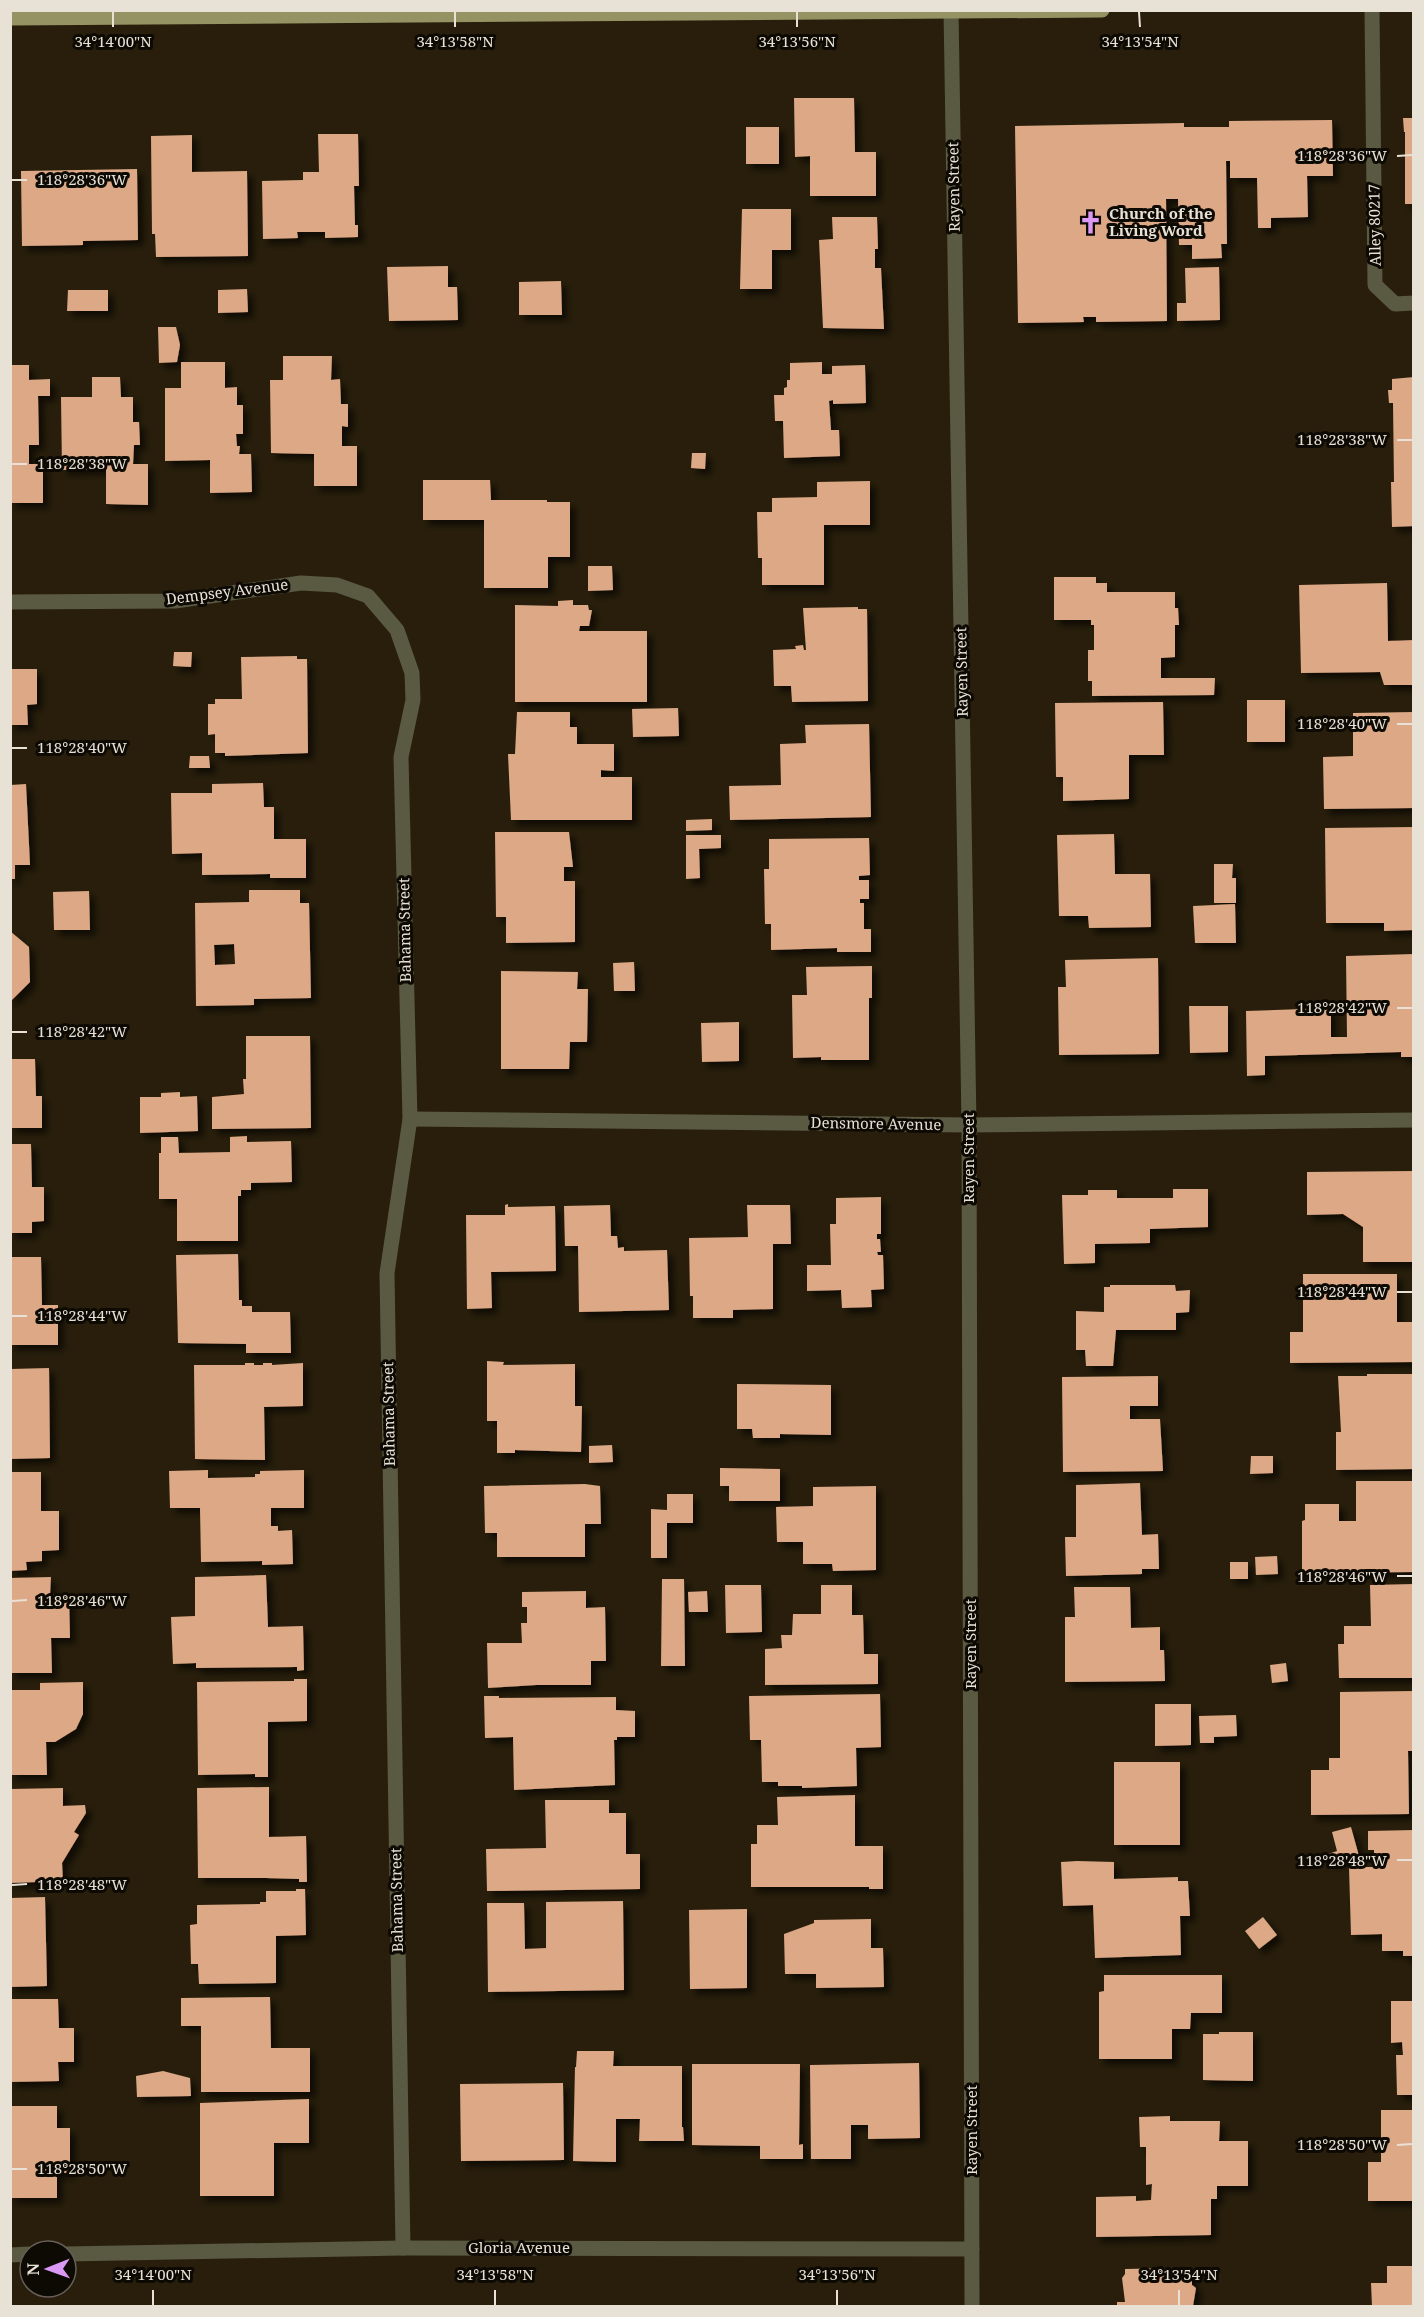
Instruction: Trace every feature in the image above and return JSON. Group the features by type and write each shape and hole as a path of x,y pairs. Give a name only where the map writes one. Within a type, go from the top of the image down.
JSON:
{"main road":[{"path":"10,18 1102,10"}],"street":[{"name":"Alley 80217","path":"1372,10 1375,285 1395,304 1413,303"},
{"name":"Rayen Street","path":"951,11 969,1125 972,2307"},
{"name":"Dempsey Avenue","path":"10,602 175,601 301,583 337,585 369,596"},
{"name":"Bahama Street","path":"369,596 397,630 412,673 413,700 401,757 410,1119 387,1273 403,2248"},
{"name":"Densmore Avenue","path":"410,1119 969,1125 1413,1120"},
{"name":"Gloria Avenue","path":"78,2254 403,2248 972,2249"}],"building":[{"path":"794,98 854,98 855,152 876,152 876,196 810,196 810,156 795,157"},
{"path":"1403,118 1414,118 1414,204 1405,204"},
{"name":"Church of the Living Word","path":"1332,120 1333,176 1307,176 1308,217 1271,218 1271,228 1258,228 1257,178 1230,178 1230,161 1226,161 1227,244 1221,244 1222,258 1192,259 1192,245 1179,245 1178,199 1166,199 1167,321 1096,322 1096,317 1083,317 1084,322 1018,323 1015,126 1184,123 1184,127 1229,127 1229,121"},
{"path":"746,127 779,127 779,164 746,164"},
{"path":"318,134 358,134 359,186 354,186 355,225 358,225 358,237 325,238 325,232 297,232 298,238 263,239 262,181 303,180 303,172 319,172"},
{"path":"192,135 192,172 247,171 248,256 156,257 155,234 152,234 151,136"},
{"path":"137,169 138,240 83,241 83,245 22,246 21,171"},
{"path":"742,209 791,209 791,250 772,250 772,289 740,289"},
{"path":"832,217 877,217 878,249 875,249 875,268 881,268 884,329 823,328 819,240 833,239"},
{"path":"448,266 448,287 457,287 458,320 389,321 387,267"},
{"path":"1219,267 1220,320 1177,321 1177,303 1186,303 1185,268"},
{"path":"561,281 562,315 519,315 519,282"},
{"path":"247,289 248,312 218,313 218,290"},
{"path":"68,290 108,290 108,311 67,311"},
{"path":"158,327 176,327 180,345 177,362 159,363"},
{"path":"283,356 332,356 331,380 340,379 341,404 348,404 348,427 342,426 342,446 357,446 357,486 314,486 314,454 271,453 270,380 283,380"},
{"path":"181,362 225,362 225,388 237,387 237,405 243,405 243,434 236,434 237,446 240,446 239,454 251,454 252,492 210,493 210,460 165,461 165,388 181,388"},
{"path":"822,362 822,374 832,374 832,366 865,365 866,403 833,404 833,400 829,401 831,430 839,430 840,456 784,458 783,421 775,421 774,395 784,395 787,380 790,380 790,363"},
{"path":"10,365 29,365 29,380 50,379 50,396 38,396 39,445 29,445 29,464 43,464 43,503 10,503"},
{"path":"92,377 120,377 121,397 133,397 133,422 139,422 140,445 134,445 133,464 148,464 148,505 106,504 106,469 62,470 61,397 92,397"},
{"path":"1414,377 1414,526 1392,527 1393,403 1389,403 1388,390 1392,390 1392,379"},
{"path":"692,453 706,453 705,469 691,468"},
{"path":"423,480 490,480 491,500 570,502 570,557 548,557 548,588 484,588 484,520 423,520"},
{"path":"870,481 870,525 824,525 824,585 762,585 762,558 758,558 757,512 772,512 772,498 817,497 817,482"},
{"path":"588,566 612,566 613,590 588,591"},
{"path":"1054,577 1096,577 1096,583 1107,583 1107,592 1175,592 1175,608 1178,608 1179,625 1175,625 1175,657 1161,658 1161,678 1215,678 1214,695 1092,696 1092,681 1088,681 1088,650 1094,650 1094,625 1091,625 1091,620 1054,620"},
{"path":"1387,583 1388,641 1414,640 1414,685 1384,685 1380,672 1301,673 1299,585"},
{"path":"573,600 573,605 588,605 589,610 592,610 589,626 580,626 579,631 647,631 647,702 515,702 515,605 558,606 558,601"},
{"path":"858,607 858,609 867,609 868,701 792,702 791,686 774,686 773,650 796,649 795,646 803,645 806,650 803,608"},
{"path":"174,652 192,652 191,667 173,666"},
{"path":"297,656 297,659 307,659 308,753 225,756 225,753 215,753 215,734 208,735 208,704 215,704 215,699 242,699 241,657"},
{"path":"10,669 37,669 37,704 27,705 28,725 10,725"},
{"path":"1247,700 1285,700 1285,742 1247,742"},
{"path":"1163,702 1164,755 1129,755 1129,799 1063,801 1063,777 1056,777 1055,703"},
{"path":"678,708 679,736 633,737 632,709"},
{"path":"517,712 570,712 570,727 577,727 577,744 614,744 614,771 601,770 601,777 632,777 632,820 511,820 508,754 515,754"},
{"path":"1414,712 1414,808 1324,809 1323,757 1353,756 1353,713"},
{"path":"869,724 871,817 730,820 729,786 781,785 780,744 806,743 805,725"},
{"path":"190,756 209,756 210,768 189,768"},
{"path":"263,783 264,807 274,807 274,839 306,839 306,878 270,878 270,874 202,875 202,853 172,854 171,793 212,793 212,784"},
{"path":"26,784 30,865 15,865 15,879 10,879 10,785"},
{"path":"712,819 712,830 686,831 686,820"},
{"path":"1414,827 1414,930 1384,931 1384,923 1326,923 1325,828"},
{"path":"495,832 569,832 573,867 564,867 564,881 575,881 575,942 506,943 506,917 496,917"},
{"path":"1114,834 1115,874 1150,874 1151,927 1089,928 1088,916 1059,916 1057,835"},
{"path":"686,835 721,835 721,848 699,849 700,878 686,879"},
{"path":"869,838 870,875 859,876 859,880 869,880 869,899 860,899 860,903 864,903 864,929 871,929 871,952 837,952 837,948 771,950 771,924 765,924 764,869 769,869 769,839"},
{"path":"1214,864 1233,864 1232,878 1236,878 1236,903 1214,903"},
{"path":"249,890 300,890 300,903 309,903 311,998 254,999 254,1005 196,1006 195,903 249,902","holes":["234,944 235,964 215,965 214,945"]},
{"path":"89,891 90,930 54,930 53,892"},
{"path":"1235,904 1236,943 1195,943 1193,906"},
{"path":"10,931 29,947 30,982 12,1000 10,1000"},
{"path":"1414,954 1414,1057 1401,1057 1401,1052 1265,1056 1265,1075 1247,1076 1246,1011 1331,1008 1331,1037 1347,1037 1346,956"},
{"path":"1158,958 1159,1054 1059,1055 1058,987 1066,987 1065,960"},
{"path":"634,962 635,991 614,991 613,963"},
{"path":"872,966 872,998 869,998 869,1060 793,1058 792,995 807,995 806,967"},
{"path":"501,971 578,972 577,989 588,989 587,1042 570,1042 569,1069 501,1069"},
{"path":"1189,1006 1228,1006 1228,1052 1190,1053"},
{"path":"739,1022 739,1061 702,1062 701,1023"},
{"path":"246,1036 310,1036 311,1128 212,1129 212,1097 244,1094"},
{"path":"10,1059 35,1059 36,1096 42,1096 42,1128 10,1128"},
{"path":"180,1092 180,1097 197,1096 198,1131 140,1133 140,1097 161,1097 161,1093"},
{"path":"247,1136 247,1142 291,1141 292,1182 251,1183 251,1190 241,1190 241,1196 238,1196 238,1241 177,1241 177,1199 159,1199 161,1137 178,1137 179,1153 230,1152 230,1137"},
{"path":"10,1144 31,1144 32,1187 44,1187 44,1221 32,1222 32,1233 10,1233"},
{"path":"1414,1171 1414,1262 1363,1262 1363,1227 1343,1214 1307,1215 1307,1172"},
{"path":"1173,1189 1208,1189 1208,1227 1150,1229 1150,1243 1095,1244 1095,1263 1064,1264 1062,1195 1088,1195 1088,1190 1117,1190 1117,1198 1173,1198"},
{"path":"881,1197 881,1234 877,1234 877,1239 880,1239 881,1252 877,1252 878,1255 883,1255 884,1289 871,1290 872,1307 842,1308 841,1290 807,1291 807,1265 831,1265 830,1224 836,1224 836,1198"},
{"path":"508,1204 508,1207 555,1206 556,1271 491,1272 492,1308 467,1309 466,1215 505,1215 505,1205"},
{"path":"610,1205 611,1236 617,1236 618,1248 624,1247 624,1251 667,1250 669,1310 579,1312 578,1246 565,1246 564,1206"},
{"path":"747,1205 790,1205 791,1244 773,1244 773,1309 733,1310 733,1318 693,1318 693,1296 690,1296 689,1238 748,1237"},
{"path":"238,1254 239,1300 242,1300 242,1306 252,1306 252,1312 290,1312 291,1353 246,1353 246,1344 178,1343 176,1255"},
{"path":"10,1257 41,1257 42,1305 58,1305 58,1345 10,1345"},
{"path":"1303,1274 1397,1274 1397,1322 1414,1322 1414,1362 1290,1363 1290,1332 1303,1332"},
{"path":"1110,1285 1175,1285 1176,1291 1190,1290 1189,1312 1176,1313 1176,1330 1116,1330 1113,1366 1086,1366 1085,1350 1076,1350 1076,1311 1104,1312 1104,1287 1110,1287"},
{"path":"487,1361 504,1362 503,1365 575,1364 575,1406 582,1406 581,1452 515,1450 515,1453 497,1453 497,1421 487,1421"},
{"path":"245,1363 263,1365 263,1363 272,1363 272,1365 303,1363 303,1406 264,1407 265,1460 195,1459 194,1365 245,1365"},
{"path":"49,1368 50,1458 10,1459 10,1369"},
{"path":"1367,1374 1414,1374 1414,1469 1336,1470 1336,1432 1341,1432 1338,1376 1367,1376"},
{"path":"1158,1376 1158,1406 1130,1406 1130,1419 1160,1419 1163,1471 1063,1472 1062,1377"},
{"path":"737,1384 831,1385 831,1435 780,1434 780,1438 753,1438 752,1429 737,1429"},
{"path":"612,1445 613,1462 589,1463 589,1446"},
{"path":"1251,1456 1273,1456 1273,1473 1250,1474"},
{"path":"720,1468 780,1469 780,1501 729,1501 729,1486 720,1486"},
{"path":"208,1470 208,1478 255,1477 255,1474 260,1474 260,1471 304,1470 304,1508 271,1508 271,1526 278,1526 278,1531 292,1530 293,1564 262,1565 262,1561 201,1562 200,1508 170,1508 169,1471"},
{"path":"10,1472 41,1472 41,1511 59,1511 59,1550 42,1551 42,1561 26,1562 27,1570 10,1571"},
{"path":"1356,1481 1414,1481 1414,1572 1302,1573 1302,1521 1305,1520 1305,1504 1339,1504 1339,1521 1356,1521"},
{"path":"1140,1483 1142,1535 1158,1534 1159,1569 1142,1569 1142,1574 1066,1576 1065,1537 1076,1537 1076,1485"},
{"path":"585,1484 600,1486 601,1524 585,1524 585,1557 497,1557 497,1533 485,1533 484,1486"},
{"path":"876,1486 876,1570 833,1571 832,1564 803,1564 803,1542 777,1542 776,1507 813,1506 813,1487"},
{"path":"667,1494 693,1494 693,1523 667,1523 667,1558 651,1558 651,1509 667,1510"},
{"path":"1277,1556 1278,1574 1256,1575 1255,1557"},
{"path":"1230,1562 1248,1562 1248,1579 1230,1579"},
{"path":"266,1575 268,1627 303,1626 304,1670 297,1671 297,1667 196,1668 196,1663 173,1664 171,1617 195,1616 195,1577"},
{"path":"51,1577 50,1595 69,1594 70,1638 51,1638 52,1673 10,1673 10,1578"},
{"path":"662,1579 684,1579 685,1666 661,1666"},
{"path":"1414,1584 1414,1678 1339,1678 1338,1644 1344,1644 1344,1626 1371,1626 1370,1585"},
{"path":"725,1585 761,1585 762,1632 726,1633"},
{"path":"821,1585 852,1585 852,1615 863,1615 864,1654 878,1654 878,1684 765,1685 765,1649 782,1648 781,1635 792,1635 793,1614 821,1614"},
{"path":"1074,1587 1130,1587 1131,1628 1160,1627 1160,1650 1164,1650 1165,1681 1065,1682 1065,1617 1075,1617"},
{"path":"586,1591 586,1608 605,1607 606,1661 591,1661 591,1685 488,1688 487,1643 522,1643 521,1623 527,1623 527,1607 522,1607 522,1592"},
{"path":"707,1591 708,1612 689,1612 688,1592"},
{"path":"1286,1663 1288,1681 1272,1683 1270,1665"},
{"path":"294,1679 307,1679 307,1721 268,1722 268,1777 255,1777 255,1774 198,1775 197,1682 294,1681"},
{"path":"83,1682 83,1714 76,1729 55,1742 46,1742 47,1775 10,1775 10,1690 40,1690 40,1683"},
{"path":"1414,1691 1414,1751 1408,1751 1409,1814 1311,1815 1311,1770 1329,1770 1329,1758 1340,1758 1340,1692"},
{"path":"880,1694 881,1747 856,1748 857,1786 802,1788 802,1786 778,1786 778,1782 762,1782 761,1740 750,1740 749,1696"},
{"path":"484,1696 499,1696 499,1698 616,1697 616,1710 635,1711 635,1737 617,1737 617,1740 614,1740 615,1785 514,1790 513,1737 485,1738"},
{"path":"1155,1704 1191,1704 1191,1745 1155,1746"},
{"path":"1236,1715 1237,1736 1214,1737 1214,1743 1200,1743 1199,1716"},
{"path":"1114,1762 1180,1762 1180,1845 1114,1845"},
{"path":"269,1787 269,1837 306,1836 307,1882 299,1882 299,1879 198,1878 197,1788"},
{"path":"63,1788 63,1806 85,1805 86,1813 74,1832 79,1835 62,1863 63,1881 10,1883 10,1789"},
{"path":"855,1795 855,1846 883,1846 883,1889 751,1887 751,1844 757,1844 757,1825 778,1825 777,1797"},
{"path":"545,1800 609,1800 609,1813 626,1813 626,1854 640,1854 640,1889 487,1891 486,1849 546,1848"},
{"path":"1351,1827 1359,1856 1330,1863 1328,1854 1337,1851 1332,1832"},
{"path":"1414,1830 1414,1956 1403,1956 1403,1951 1382,1951 1382,1934 1351,1935 1349,1867 1374,1867 1374,1850 1368,1850 1368,1831"},
{"path":"1061,1862 1114,1862 1114,1879 1178,1877 1178,1881 1188,1881 1190,1916 1180,1916 1181,1955 1095,1958 1093,1905 1063,1906"},
{"path":"296,1889 305,1889 306,1935 276,1936 276,1983 199,1984 198,1964 191,1964 190,1925 197,1924 197,1905 260,1904 260,1902 266,1902 266,1891 296,1891"},
{"path":"45,1897 47,1986 10,1987 10,1898"},
{"path":"623,1901 624,1990 488,1992 487,1903 524,1903 525,1949 546,1948 546,1902"},
{"path":"747,1909 747,1988 690,1989 689,1910"},
{"path":"1263,1917 1277,1935 1259,1949 1245,1931"},
{"path":"871,1919 871,1948 883,1948 884,1987 816,1988 816,1974 785,1974 784,1934 814,1923 814,1920"},
{"path":"1104,1975 1222,1975 1222,2013 1191,2013 1190,2029 1172,2029 1172,2059 1099,2059 1099,1992 1104,1991"},
{"path":"270,1997 271,2048 310,2048 310,2092 201,2092 201,2026 181,2026 181,1998"},
{"path":"10,1999 58,1999 59,2028 74,2028 74,2062 58,2062 59,2081 10,2082"},
{"path":"1391,2001 1414,2001 1414,2095 1397,2095 1396,2055 1403,2055 1402,2042 1391,2043"},
{"path":"1219,2032 1253,2032 1253,2081 1203,2080 1203,2034 1219,2034"},
{"path":"577,2051 614,2051 613,2066 682,2066 684,2141 639,2141 640,2119 616,2119 616,2162 573,2161"},
{"path":"919,2063 920,2138 868,2139 868,2125 851,2125 851,2159 811,2159 810,2065"},
{"path":"692,2064 800,2064 799,2145 803,2144 803,2159 760,2159 760,2146 692,2145"},
{"path":"163,2071 190,2078 191,2096 137,2097 136,2076"},
{"path":"563,2083 564,2160 461,2161 460,2084"},
{"path":"309,2099 309,2143 274,2143 274,2196 200,2196 200,2103"},
{"path":"10,2106 57,2106 57,2128 70,2128 70,2173 57,2173 57,2198 10,2198"},
{"path":"1381,2110 1414,2110 1414,2201 1368,2201 1368,2162 1381,2162"},
{"path":"1170,2116 1170,2121 1220,2121 1219,2141 1248,2141 1248,2186 1217,2186 1217,2199 1211,2199 1211,2235 1096,2237 1096,2197 1136,2196 1136,2201 1151,2200 1152,2184 1146,2185 1146,2147 1140,2147 1139,2117"},
{"path":"1387,2266 1414,2266 1414,2306 1372,2306 1371,2283 1387,2283"},
{"path":"1174,2268 1174,2273 1192,2272 1192,2285 1196,2288 1193,2306 1117,2306 1117,2302 1125,2302 1122,2278 1125,2269"}],"place":[{"name":"Church of the Living Word","path":"1091,223"}]}
